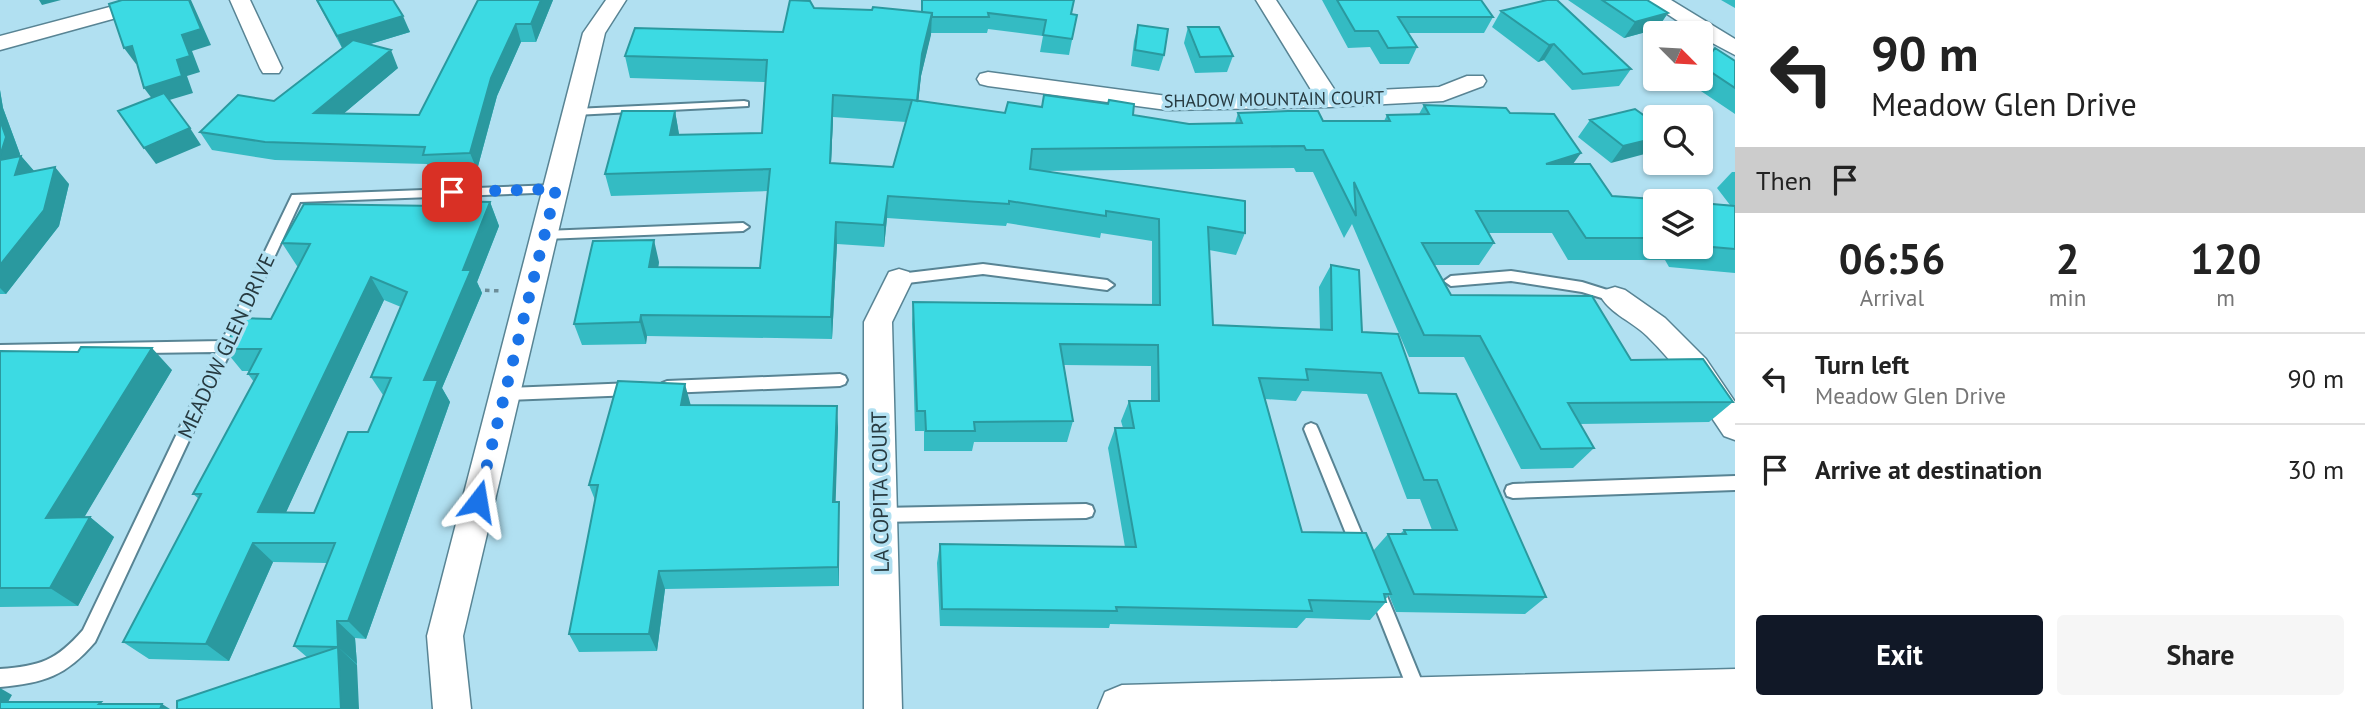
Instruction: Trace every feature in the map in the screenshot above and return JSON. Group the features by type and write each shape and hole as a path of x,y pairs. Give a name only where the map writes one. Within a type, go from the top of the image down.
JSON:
{"street":[{"path":"0,43 160,0"},
{"path":"240,0 271,68"},
{"path":"452,709 445,636 594,33 616,0"},
{"path":"1266,0 1329,100"},
{"path":"1656,0 1735,48"},
{"name":"SHADOW MOUNTAIN COURT","path":"988,79 1167,103 1329,100 1443,94 1475,82"},
{"name":"LA COPITA COURT","path":"883,709 878,322 899,279"},
{"path":"1615,297 1655,326 1695,367 1735,427"},
{"path":"1122,709 1735,692"}],"lane":[{"path":"575,112 744,104"},
{"name":"MEADOW GLEN DRIVE","path":"0,678 33,676 69,661 89,636 296,198 556,189"},
{"path":"545,235 743,227"},
{"path":"899,279 983,269 1107,285"},
{"path":"1451,281 1511,276 1582,287 1615,297"},
{"path":"0,350 227,346"},
{"path":"505,394 840,380"},
{"path":"1311,429 1421,701"},
{"path":"1513,491 1735,482"},
{"path":"880,515 1086,511"}],"path":[{"path":"471,290 530,291"}],"building":[{"path":"122,0 189,0 201,29 182,35 190,56 177,60 182,76 144,88 132,46 124,48 109,4"},
{"path":"317,0 393,0 403,16 337,36"},
{"path":"478,0 541,0 531,24 516,24 491,78 470,153 423,155 425,147 265,142 200,132 238,95 274,101 353,40 391,50 314,113 419,115"},
{"path":"790,0 810,1 814,8 872,10 873,7 932,13 922,54 917,101 1005,113 1008,102 1042,107 1044,95 1108,104 1109,100 1134,104 1133,115 1189,124 1242,123 1238,113 1288,111 1318,111 1323,121 1390,121 1387,115 1429,114 1424,105 1506,108 1510,113 1554,114 1581,153 1546,164 1590,164 1612,196 1643,198 1643,238 1586,238 1568,211 1476,211 1494,243 1422,243 1451,295 1592,296 1631,360 1703,359 1733,402 1568,403 1594,448 1541,449 1480,336 1424,335 1354,182 1356,216 1323,150 1306,150 1304,146 1032,149 1030,169 1245,201 1245,233 1208,227 1213,325 1332,330 1331,265 1359,270 1362,332 1398,334 1419,393 1456,394 1546,597 1414,594 1388,534 1406,534 1404,530 1457,530 1437,480 1424,480 1381,373 1306,369 1308,380 1259,378 1302,532 1366,533 1391,594 1384,594 1386,602 1309,600 1312,611 1116,607 1117,611 942,609 940,544 1136,547 1115,428 1134,428 1129,401 1159,401 1158,345 1060,344 1073,421 974,422 975,431 926,431 925,411 917,411 913,302 1160,305 1159,219 1106,211 1106,216 1009,201 1009,204 888,196 884,225 836,222 831,317 641,315 640,322 574,324 593,241 654,240 649,267 760,268 770,169 605,174 622,111 675,111 670,135 762,133 767,60 625,56 635,28 783,32","holes":["833,95 912,100 893,167 830,163"]},
{"path":"922,0 1074,0 1071,14 1077,15 1072,39 1043,35 1046,20 988,13 989,17 932,17 932,13 922,12"},
{"path":"1337,0 1481,0 1493,17 1398,17 1417,47 1388,48 1378,31 1355,31"},
{"path":"1557,0 1631,69 1583,74 1554,44 1549,45 1501,11"},
{"path":"1602,0 1647,0 1668,13 1635,22"},
{"path":"1138,25 1168,29 1164,55 1135,50"},
{"path":"1188,27 1219,27 1233,56 1200,57"},
{"path":"1715,48 1735,61 1735,88 1713,73"},
{"path":"164,93 190,128 144,148 118,111"},
{"path":"1635,109 1643,115 1643,141 1623,146 1590,120"},
{"path":"0,120 6,137 0,156"},
{"path":"21,156 15,175 55,167 44,210 0,265 0,160"},
{"path":"440,201 490,202 463,270 471,270 424,380 438,380 348,621 337,621 338,647 294,646 335,543 253,543 206,644 123,642 201,494 193,494 258,374 248,374 261,349 224,349 240,318 271,319 310,244 282,243 304,204 438,206","holes":["371,277 407,292 371,377 391,378 368,432 348,432 314,513 258,512"]},
{"path":"1713,204 1735,206 1735,249 1713,247"},
{"path":"81,347 152,348 46,518 90,517 50,588 0,588 0,351 78,352"},
{"path":"618,381 685,384 681,405 837,406 833,502 839,502 838,567 659,571 649,634 569,634 598,485 589,485"},
{"path":"338,647 341,709 177,709 177,701"},
{"path":"0,702 162,704 160,709 0,709"}],"route":[{"path":"452,192 556,189 478,501"}]}
